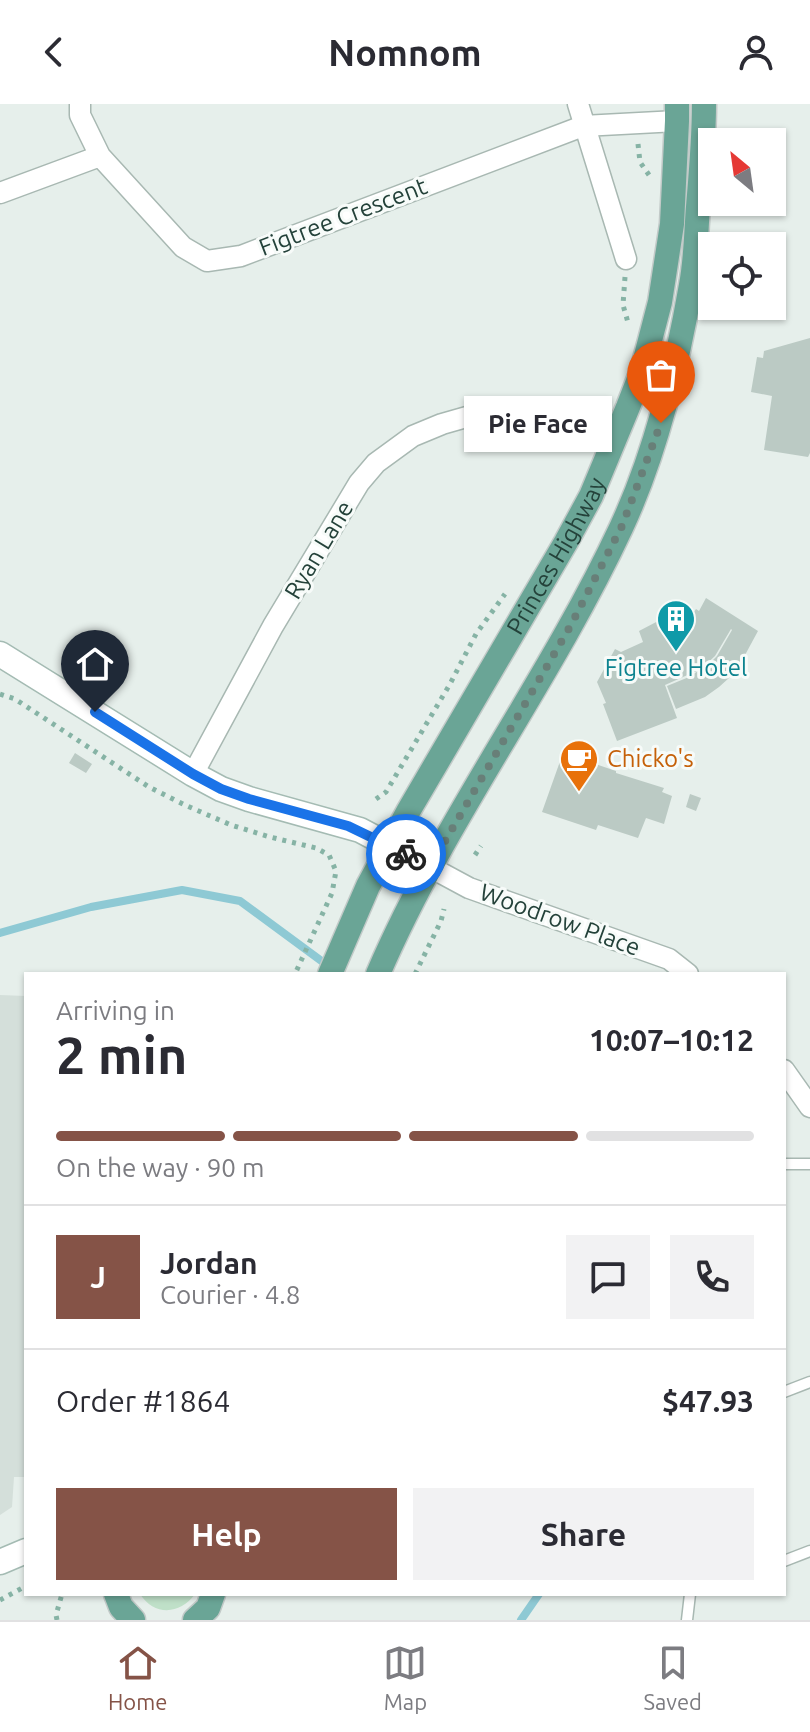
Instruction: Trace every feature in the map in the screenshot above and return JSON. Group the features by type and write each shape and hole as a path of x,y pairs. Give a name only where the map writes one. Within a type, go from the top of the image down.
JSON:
{"main road":[{"name":"Princes Highway","path":"379,972 400,922 571,625 622,526 661,423 692,283 704,104"},
{"name":"Princes Highway","path":"331,972 360,905 409,810 591,496 628,407 642,371 660,302 672,224 677,112"},
{"path":"117,1596 121,1607 133,1620"}],"street":[{"name":"Figtree Crescent","path":"80,104 80,115 100,156 183,247 207,261 241,256 583,126 677,112"},
{"path":"578,104 626,259"},
{"path":"0,193 100,156"},
{"name":"Ryan Lane","path":"193,774 273,626 359,483 376,463 413,436 442,424 484,412 516,411"},
{"path":"0,654 221,789 348,826 430,867"},
{"name":"Woodrow Place","path":"430,867 469,888 669,959 685,972"},
{"path":"786,1073 810,1107"}],"lane":[{"path":"786,1164 810,1164"},
{"path":"786,1391 810,1382"},
{"path":"786,1560 810,1551"},
{"path":"687,1620 690,1596"}],"path":[{"path":"638,153 640,162 652,178"},
{"path":"626,259 623,305 630,331 633,317"},
{"path":"376,799 386,792 476,634 509,589"},
{"path":"475,855 481,846"},
{"path":"296,972 332,893"},
{"path":"416,972 444,909"},
{"path":"0,1600 24,1587"},
{"path":"57,1620 61,1596"}],"shaded area":[{"path":"0,995 24,996 24,1477 14,1477 12,1507 0,1515"}],"green space":[{"path":"142,1596 193,1596 182,1606 167,1610"}],"building":[{"path":"810,338 810,453 808,457 764,450 772,396 751,392 757,357 763,358 764,351"},
{"path":"706,598 758,631 729,678 705,697 676,709 667,686 701,669 665,685 677,718 617,741 597,682 615,649 621,652 643,642 639,631 660,620 675,602 694,612 696,609 699,611","holes":["731,629 717,656 701,669 715,656"]},
{"path":"75,753 92,764 86,773 69,763"},
{"path":"563,753 664,788 662,792 672,796 664,824 646,818 638,838 598,825 596,830 542,812"},
{"path":"690,794 701,798 696,811 686,807"}],"waterway":[{"path":"0,933 91,907 182,890 240,901 331,968"},
{"path":"521,1620 538,1596"}],"way so far":[{"path":"406,854 430,867 571,625 622,526 661,423"}],"place":[{"name":"Pie Face","path":"661,423"},
{"name":"Figtree Hotel","path":"676,653"},
{"name":"Chicko's","path":"579,793"}],"route":[{"path":"95,712 221,789 360,830 406,854"}]}
